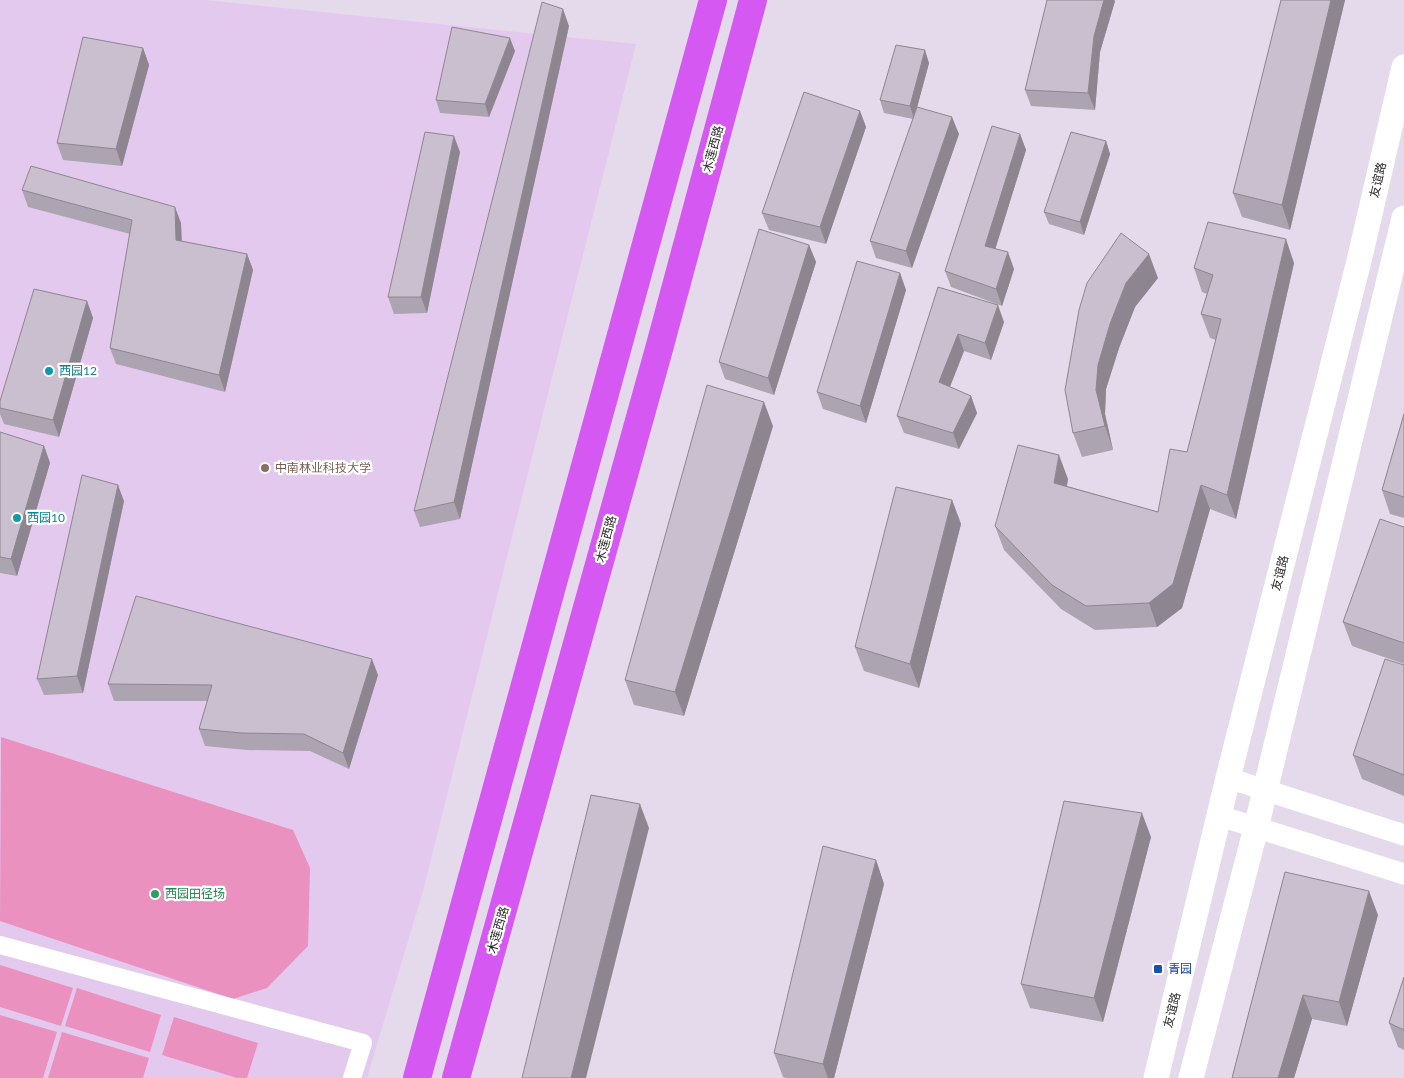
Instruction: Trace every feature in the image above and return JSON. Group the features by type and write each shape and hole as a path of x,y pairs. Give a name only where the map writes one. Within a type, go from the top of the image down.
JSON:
{"main road":[{"path":"417,1078 713,0"},
{"name":"木莲西路","path":"456,1078 753,0"},
{"name":"友谊路","path":"1156,1078 1228,778 1357,270 1404,67"},
{"path":"1191,1078 1266,790 1404,218"}],"street":[{"path":"1228,778 1404,835"},
{"path":"1220,816 1404,874"},
{"path":"0,944 363,1044 352,1078"}],"shaded area":[{"name":"中南林业科技大学","path":"0,0 205,0 636,44 423,891 367,1078 0,1078"},
{"name":"西园田径场","path":"1,737 293,830 310,868 308,946 267,988 233,999 0,921"},
{"path":"0,965 73,988 61,1026 0,1007"},
{"path":"77,988 161,1015 150,1052 65,1026"},
{"path":"0,1015 57,1032 43,1078 0,1078"},
{"path":"174,1017 258,1043 247,1078 237,1078 162,1055"},
{"path":"62,1032 149,1058 143,1078 48,1078"}],"building":[{"path":"1047,0 1104,0 1094,36 1088,93 1025,90"},
{"path":"1281,0 1331,0 1282,205 1233,193"},
{"path":"542,2 563,9 454,502 414,511"},
{"path":"452,27 510,38 485,104 436,100"},
{"path":"83,37 143,48 116,149 57,143"},
{"path":"896,45 925,50 910,106 880,100"},
{"path":"804,92 860,111 820,227 762,213"},
{"path":"917,107 952,117 906,251 870,241"},
{"path":"992,126 1020,134 985,246 1008,252 996,289 945,271"},
{"path":"425,132 454,136 421,297 388,297"},
{"path":"1071,132 1106,141 1080,222 1044,212"},
{"path":"31,166 175,207 176,240 247,254 219,375 110,348 132,220 22,190"},
{"path":"1208,222 1286,239 1227,495 1201,485 1173,584 1149,603 1086,606 1052,585 995,526 1018,445 1059,455 1054,483 1158,512 1170,449 1187,452 1221,319 1201,314 1213,275 1194,268"},
{"path":"759,229 809,245 768,378 719,362"},
{"path":"1121,233 1149,254 1126,283 1110,324 1098,365 1096,390 1105,426 1073,433 1065,390 1079,310 1087,283"},
{"path":"857,261 900,273 860,406 817,392"},
{"path":"938,287 998,305 985,343 958,334 939,382 971,396 953,433 897,416"},
{"name":"西园12","path":"34,289 87,301 53,420 0,408 0,401"},
{"path":"707,385 764,402 675,692 625,680"},
{"path":"1404,414 1404,497 1382,490"},
{"name":"西园10","path":"0,432 44,446 11,559 0,557"},
{"path":"82,475 118,485 77,676 37,679"},
{"path":"896,487 952,500 910,664 855,647"},
{"path":"1380,519 1404,527 1404,643 1343,622"},
{"path":"136,596 372,659 343,753 304,734 241,733 199,729 212,685 108,684"},
{"path":"1385,659 1404,665 1404,775 1353,755"},
{"path":"591,795 640,804 571,1078 522,1078"},
{"path":"1064,801 1142,813 1094,998 1021,984"},
{"path":"823,846 876,860 823,1064 774,1053"},
{"path":"1285,872 1369,891 1339,1002 1303,995 1278,1078 1232,1078"},
{"path":"1404,977 1404,1030 1389,1023"}],"place":[{"name":"西园12","path":"49,371"},
{"name":"中南林业科技大学","path":"265,468"},
{"name":"西园10","path":"17,518"},
{"name":"西园田径场","path":"155,894"},
{"name":"青园","path":"1158,969"}]}
